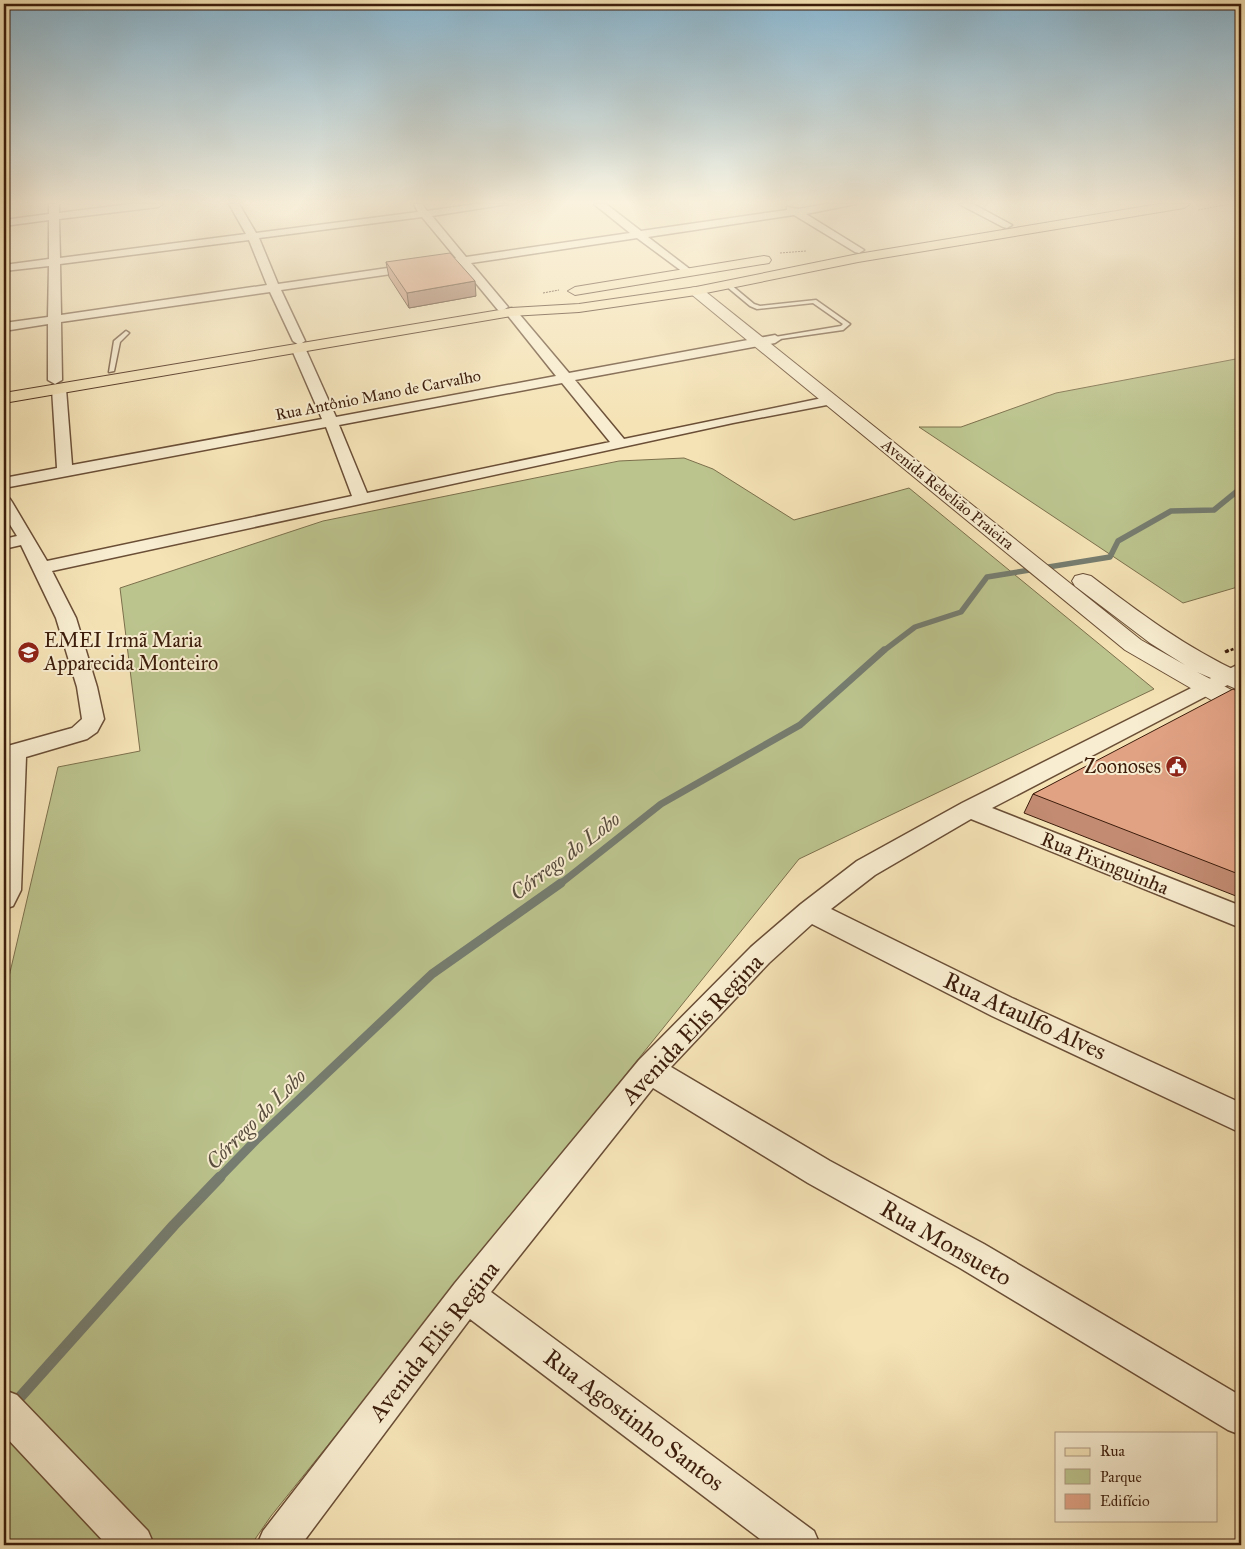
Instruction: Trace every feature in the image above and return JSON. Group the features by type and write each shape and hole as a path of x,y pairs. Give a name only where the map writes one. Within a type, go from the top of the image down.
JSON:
{"main road":[{"path":"4,389 57,384 507,310 627,282 661,276"},
{"path":"759,279 763,276"},
{"path":"507,310 579,308 711,288 772,276"},
{"path":"627,282 612,291 618,297 631,301"},
{"path":"4,398 110,370 299,345"}],"street":[{"path":"55,276 57,384 64,470"},
{"path":"269,276 331,422 361,499"},
{"path":"4,327 353,276"},
{"path":"478,276 620,444"},
{"name":"Avenida Rebelião Praieira","path":"711,288 767,340 830,393 1050,566 1134,645 1229,679 1241,706"},
{"name":"Rua Antônio Mano de Carvalho","path":"4,483 64,470 767,340"},
{"path":"41,568 733,419 830,393"},
{"path":"4,502 27,539 66,618 93,719 88,727 79,734 9,753 8,890 4,899"},
{"path":"4,544 27,539"},
{"name":"Avenida Elis Regina","path":"277,1545 467,1295 649,1070 760,955 810,911 866,868 970,809 1229,679"},
{"name":"Rua Pixinguinha","path":"970,809 1241,917"},
{"name":"Rua Ataulfo Alves","path":"810,911 1002,1007 1241,1118"},
{"name":"Rua Monsueto","path":"649,1070 819,1172 972,1256 1241,1417"},
{"name":"Rua Agostinho Santos","path":"467,1295 800,1545"},
{"path":"13,1418 134,1545"}],"lane":[{"path":"711,288 759,308 814,301 848,324 843,328 767,340"},
{"path":"110,370 117,341 126,333"}],"green space":[{"path":"1241,358 1241,586 1183,603 919,427 961,427 1056,393"},
{"path":"684,458 713,469 794,520 909,488 1154,689 799,859 271,1516 251,1545 4,1545 4,998 58,767 140,751 120,588 323,521 619,461"}],"building":[{"path":"396,276 471,276 475,281 407,293"},
{"name":"Zoonoses","path":"1233,689 1241,693 1241,875 1033,794"}],"waterway":[{"name":"Córrego do Lobo","path":"882,652 915,627 961,612 987,577 1110,557 1118,541 1171,511 1214,510 1241,488"},
{"name":"Córrego do Lobo","path":"560,884 661,804 800,725 884,650"},
{"name":"Córrego do Lobo","path":"219,1178 256,1140 432,974 561,883"},
{"name":"Córrego do Lobo","path":"4,1415 174,1225 220,1177"}],"place":[{"name":"EMEI Irmã Maria Apparecida Monteiro","path":"28,652"},
{"name":"Zoonoses","path":"1177,766"}]}
